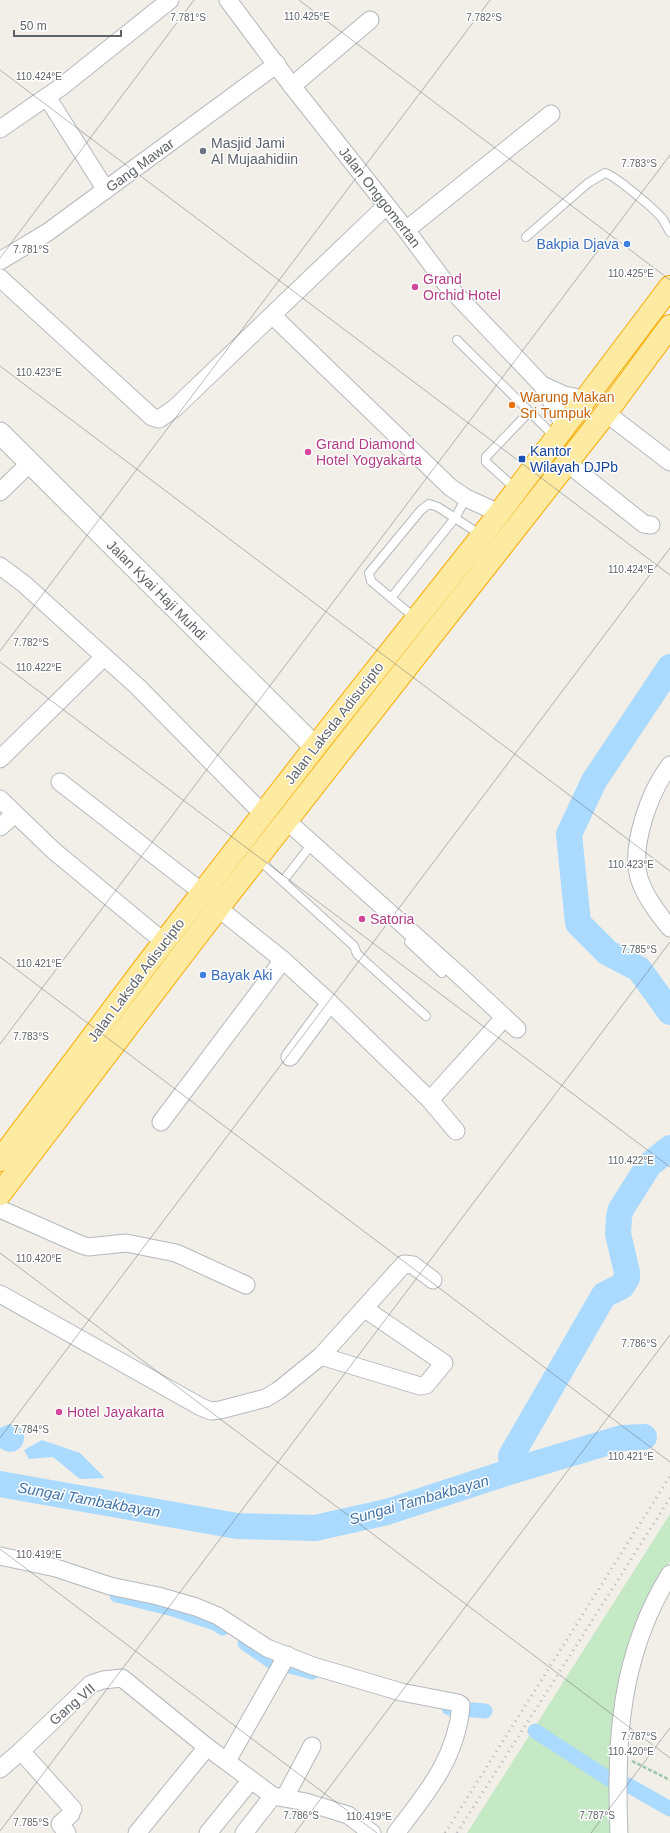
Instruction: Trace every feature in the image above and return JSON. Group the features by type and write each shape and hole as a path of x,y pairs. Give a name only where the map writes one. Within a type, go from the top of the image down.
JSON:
{"highway":[{"name":"Jalan Laksda Adisucipto","path":"3,1149 315,747 482,536 670,287"},
{"name":"Jalan Laksda Adisucipto","path":"0,1194 218,908 566,462 606,413 670,326"}],"street":[{"path":"0,129 47,97 170,0"},
{"name":"Jalan Onggomertan","path":"228,0 292,86 406,230 447,285 542,385"},
{"path":"292,86 370,20"},
{"name":"Gang Mawar","path":"0,261 48,232 277,64"},
{"path":"47,97 106,190"},
{"path":"406,230 551,114"},
{"path":"0,278 152,417 160,419 175,408 273,316 386,206"},
{"path":"273,316 450,487 466,498 498,513"},
{"path":"542,385 564,395 585,399"},
{"path":"542,385 560,433"},
{"path":"606,413 670,462"},
{"name":"Jalan Kyai Haji Muhdi","path":"0,433 315,747"},
{"path":"566,462 644,524 651,525"},
{"path":"0,492 30,463"},
{"path":"0,566 24,584 138,687 263,814"},
{"path":"0,759 104,657"},
{"path":"670,765 665,771 644,816 639,835 638,859 639,878 648,897 670,928"},
{"path":"60,782 203,893"},
{"path":"0,799 54,851 164,942"},
{"path":"0,827 15,814"},
{"path":"285,824 517,1030"},
{"path":"218,908 283,960 330,1003 430,1100 456,1131"},
{"path":"161,1122 283,960"},
{"path":"290,1057 330,1003"},
{"path":"430,1100 504,1018"},
{"path":"0,1209 78,1244 88,1247 126,1243 176,1253 246,1285"},
{"path":"0,1294 211,1411 266,1398 279,1390 321,1356 404,1264 413,1265 432,1280"},
{"path":"321,1356 420,1386 426,1385 444,1363 365,1308"},
{"path":"0,1556 56,1568 110,1586 158,1596 196,1607 218,1616 267,1648 283,1662 313,1666 394,1690 458,1702 460,1711 447,1761 433,1784 396,1833"},
{"path":"619,1833 617,1790 622,1709 632,1661 651,1608 670,1574"},
{"path":"227,1761 283,1662"},
{"name":"Gang VII","path":"0,1769 91,1684 103,1680 122,1678 207,1747"},
{"path":"244,1833 279,1797 312,1746"},
{"path":"137,1833 207,1747 251,1780 279,1797 306,1802 348,1815 372,1833"},
{"path":"21,1751 73,1809 70,1813 71,1814 60,1824 67,1833"},
{"path":"208,1833 251,1780"}],"lane":[{"path":"526,237 588,183 605,173 620,182 662,218 670,232"},
{"path":"457,340 529,412 560,433"},
{"path":"516,490 486,462 486,457 529,412"},
{"path":"390,598 455,518 466,498"},
{"path":"416,619 371,581 369,573 421,510 429,504 438,507 482,536"},
{"path":"285,824 325,865"},
{"path":"282,880 308,849"},
{"path":"257,859 354,946 357,954 426,1016"},
{"path":"409,942 442,973"}],"path":[{"path":"618,1764 638,1764 670,1780"}],"green space":[{"path":"670,1514 670,1561 632,1636 621,1670 614,1710 611,1772 536,1725"},
{"path":"531,1733 609,1784 611,1833 467,1833"}],"water":[{"path":"9,1424 17,1426 22,1430 24,1436 20,1448 15,1451 8,1452 0,1448 0,1428"},
{"path":"42,1440 80,1453 105,1478 80,1479 53,1457 29,1459 24,1450"}],"waterway":[{"path":"670,667 594,781 569,834 578,923 608,953 639,969 670,1012"},
{"path":"512,1471 511,1456 604,1295 622,1286 627,1278 627,1272 618,1234 621,1209 649,1165 670,1148"},
{"name":"Sungai Tambakbayan","path":"0,1484 237,1526 315,1528 387,1512 512,1471 622,1438 644,1437"},
{"path":"117,1595 173,1609 217,1624 223,1628"},
{"path":"245,1643 271,1661 312,1672"},
{"path":"449,1708 485,1711"},
{"path":"535,1731 609,1779"},
{"path":"628,1785 670,1809"}],"railway":[{"path":"445,1833 670,1476"},
{"path":"457,1833 670,1498"}],"place":[{"name":"Masjid Jami Al Mujaahidiin","path":"203,151"},
{"name":"Bakpia Djava","path":"627,244"},
{"name":"Grand Orchid Hotel","path":"415,287"},
{"name":"Warung Makan Sri Tumpuk","path":"512,405"},
{"name":"Grand Diamond Hotel Yogyakarta","path":"308,452"},
{"name":"Kantor Wilayah DJPb","path":"522,459"},
{"name":"Satoria","path":"362,919"},
{"name":"Bayak Aki","path":"203,975"},
{"name":"Hotel Jayakarta","path":"59,1412"}]}
